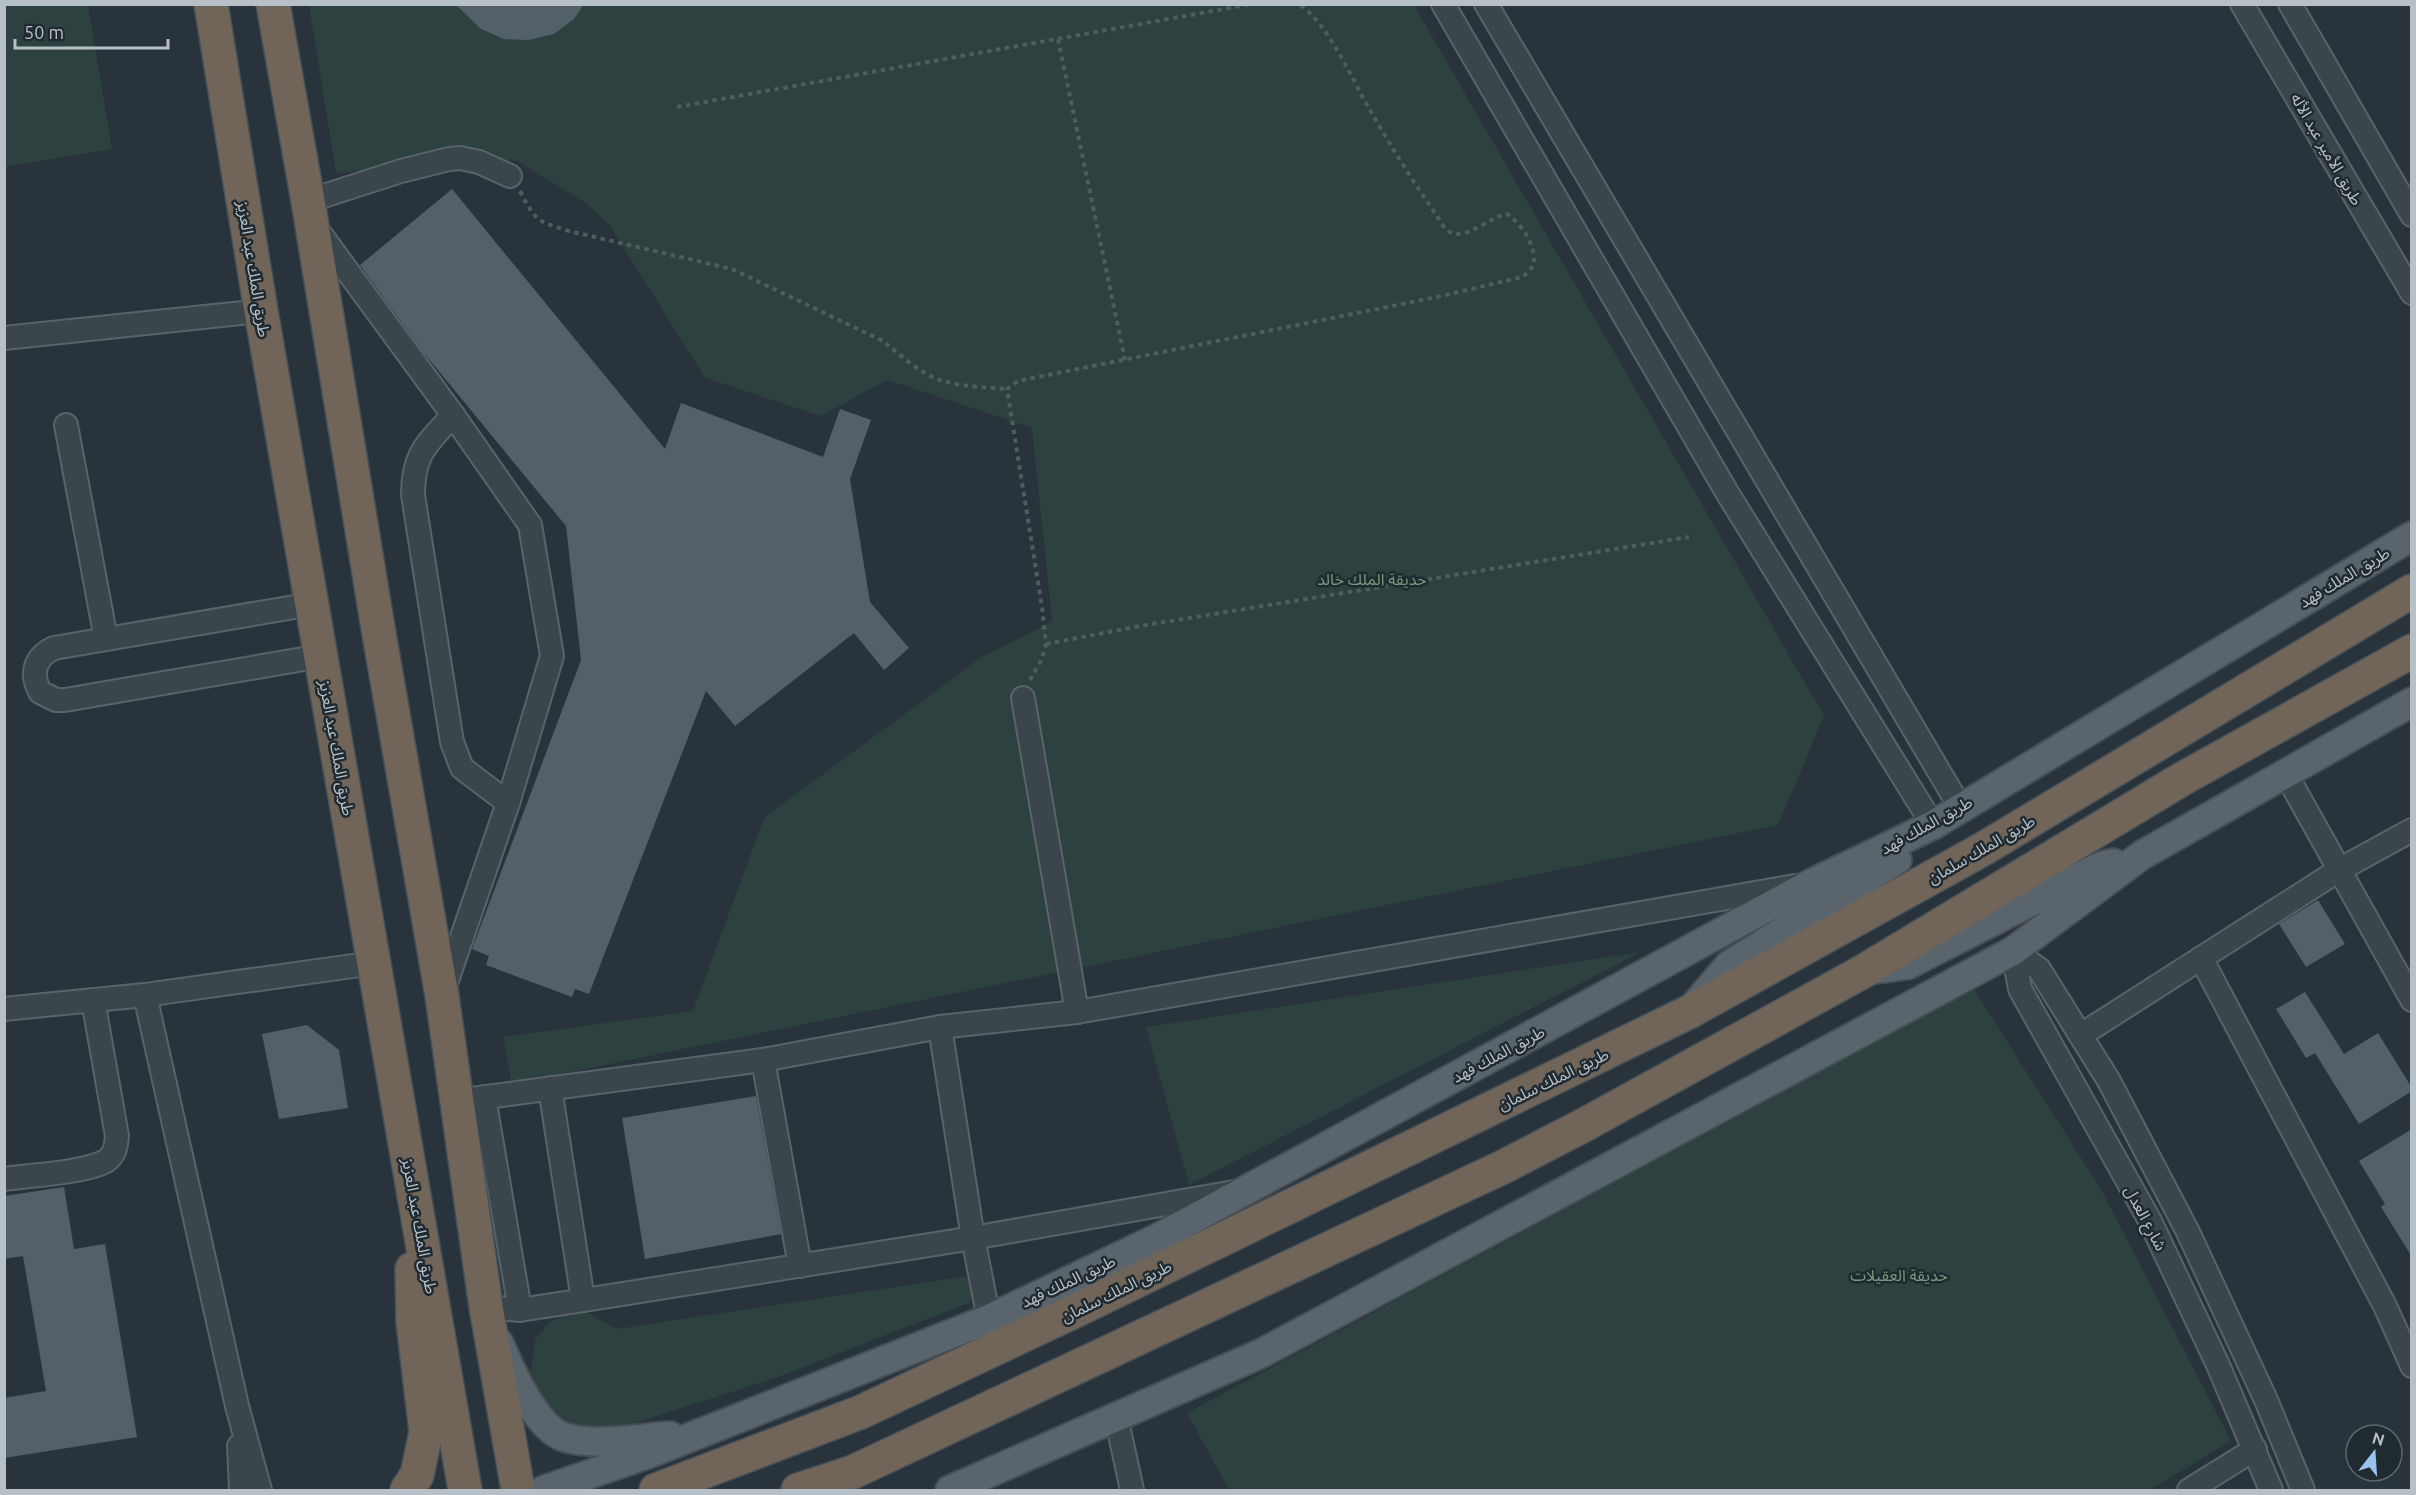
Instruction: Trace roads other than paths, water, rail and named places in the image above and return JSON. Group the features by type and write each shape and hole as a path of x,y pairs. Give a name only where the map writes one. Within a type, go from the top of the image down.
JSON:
{"highway":[{"name":"طريق الملك عبد العزيز","path":"211,4 261,311 465,1491"},
{"path":"273,4 442,996 470,1100 487,1312 518,1491"},
{"name":"طريق الملك سلمان","path":"656,1491 861,1412 1689,1012 1983,849 2412,591"},
{"path":"798,1491 854,1472 1503,1167 1864,971 2182,779 2412,651"},
{"path":"406,1491 417,1475 426,1432 413,1322 409,1162"}],"main road":[{"name":"طريق الملك فهد","path":"544,1491 648,1454 988,1319 1156,1239 1812,884 1933,825 2404,543"},
{"path":"950,1491 1262,1353 2013,951 2142,855 2408,702"},
{"path":"1689,1012 1729,966 1898,859 1933,825"},
{"path":"1864,971 1907,964 2099,867 2142,855"},
{"path":"487,1312 513,1374 537,1414 561,1437 585,1442 699,1434"},
{"path":"590,1491 596,1482 648,1454"}],"street":[{"path":"1443,4 1728,494 1933,825"},
{"path":"1486,4 1960,807"},
{"name":"طريق الأمير عبد الأله","path":"2242,4 2412,293"},
{"path":"2290,4 2412,215"},
{"path":"442,996 508,803 552,656 530,525 310,211 401,171 449,159 460,158 479,162 510,176"},
{"path":"4,338 261,311"},
{"path":"453,415 424,448 417,460 413,473 413,495 452,742 462,768 508,803"},
{"path":"66,425 106,639"},
{"path":"312,604 54,648 46,652 35,666 34,675 40,692 56,700 65,700 321,656"},
{"path":"1023,698 1077,1012"},
{"path":"2286,774 2412,1000"},
{"path":"2080,1035 2339,870 2412,830"},
{"path":"520,1310 470,1100 763,1060 940,1027 1077,1012 1812,884"},
{"path":"2013,951 2039,969 2109,1081 2188,1232 2266,1400 2303,1491"},
{"name":"شارع العدل","path":"2013,951 2020,989 2150,1221 2218,1365 2271,1491"},
{"path":"2201,958 2385,1306 2412,1366"},
{"path":"4,1009 145,995 374,963"},
{"path":"145,995 237,1406 260,1491"},
{"path":"4,1179 85,1168 107,1160 115,1151 117,1136 93,1000"},
{"path":"940,1027 988,1319"},
{"path":"763,1060 800,1266"},
{"path":"550,1088 583,1300"},
{"path":"487,1312 520,1310 800,1266 1249,1189"},
{"path":"237,1406 241,1491"},
{"path":"1116,1416 1132,1491"},
{"path":"2189,1491 2255,1449"}],"park label":[{"name":"حديقة الملك خالد","path":"1372,579"},
{"name":"حديقة العقيلات","path":"1899,1275"}]}
